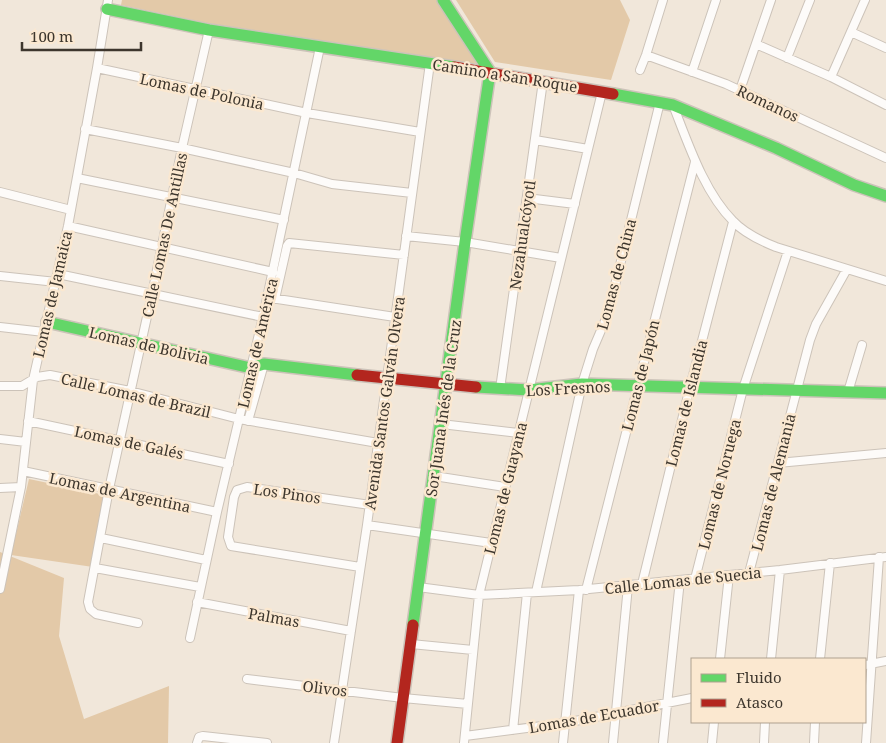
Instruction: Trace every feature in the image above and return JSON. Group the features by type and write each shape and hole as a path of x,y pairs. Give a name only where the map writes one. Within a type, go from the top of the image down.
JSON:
{"street":[{"path":"444,0 490,72"},
{"path":"640,70 663,0"},
{"path":"692,72 716,0"},
{"path":"740,90 772,0"},
{"path":"787,58 810,0"},
{"path":"831,77 865,0"},
{"name":"Camino a San Roque","path":"108,5 209,30 490,72 673,105 776,148 854,185 886,196"},
{"name":"Lomas de Jamaica","path":"0,589 21,487 33,380 68,226 108,5"},
{"name":"Calle Lomas De Antillas","path":"138,623 96,614 90,609 88,602 109,489 209,30"},
{"path":"852,32 886,48"},
{"path":"756,44 831,77 886,105"},
{"name":"Lomas de América","path":"190,638 206,560 263,317 271,298 273,272 320,47"},
{"name":"Romanos","path":"646,55 740,90 886,158"},
{"name":"Avenida Santos Galván Olvera","path":"334,743 370,505 430,63"},
{"name":"Lomas de Polonia","path":"98,68 307,114 420,132"},
{"name":"Sor Juana Inés de la Cruz","path":"397,743 490,72"},
{"name":"Nezahualcóyotl","path":"500,389 543,82"},
{"name":"Lomas de Guayana","path":"465,740 479,595 602,92"},
{"name":"Lomas de China","path":"536,592 582,384 593,349 608,314 660,102"},
{"path":"673,105 695,162 733,222 759,240 886,281"},
{"path":"85,129 182,148 332,184 412,194"},
{"path":"535,140 588,149"},
{"name":"Lomas de Japón","path":"563,743 582,590 695,162"},
{"path":"77,178 284,220"},
{"path":"0,192 71,210"},
{"path":"527,198 575,204"},
{"name":"Lomas de Islandia","path":"642,584 733,222"},
{"path":"68,226 273,272"},
{"path":"406,236 465,242 561,258"},
{"path":"395,317 271,298 287,246 292,242 404,255"},
{"name":"Lomas de Noruega","path":"696,579 743,389 788,250"},
{"name":"Lomas de Alemania","path":"749,573 810,340 816,324 847,269"},
{"path":"0,276 57,278 152,294 263,317"},
{"path":"0,327 45,327"},
{"name":"Lomas de Bolivia","path":"45,327 141,343 251,368"},
{"path":"848,392 862,345"},
{"path":"248,421 264,364"},
{"name":"Los Fresnos","path":"251,368 264,364 387,379 500,389 529,390 582,384 886,393"},
{"name":"Calle Lomas de Brazil","path":"0,386 22,386 43,375 50,375 130,391 239,420 378,443"},
{"name":"Lomas de Galés","path":"28,421 229,464"},
{"path":"441,424 518,433"},
{"path":"0,439 26,442"},
{"path":"778,463 886,452"},
{"name":"Lomas de Argentina","path":"23,471 217,512"},
{"path":"434,476 505,487"},
{"path":"0,488 21,487"},
{"name":"Los Pinos","path":"360,566 231,546 228,537 234,497 237,490 247,487 370,505"},
{"path":"367,525 491,543"},
{"path":"101,538 206,560"},
{"path":"866,743 868,664 882,557"},
{"name":"Calle Lomas de Suecia","path":"418,587 479,595 582,590 780,570 882,557"},
{"path":"820,658 830,563"},
{"path":"95,568 200,587"},
{"path":"770,658 780,570"},
{"path":"720,658 729,575"},
{"path":"663,743 680,580"},
{"path":"613,743 628,586"},
{"path":"513,730 526,593"},
{"name":"Palmas","path":"197,602 351,631"},
{"path":"411,644 473,650"},
{"path":"868,664 886,662"},
{"name":"Olivos","path":"247,678 403,698 468,704"},
{"name":"Lomas de Ecuador","path":"465,740 513,730 615,714 691,698"},
{"path":"712,743 714,723"},
{"path":"764,743 765,723"},
{"path":"814,743 815,723"},
{"path":"197,743 199,737 203,736 267,743"}],"shaded area":[{"path":"122,0 437,0 477,64 207,23 121,5"},
{"path":"456,0 620,0 630,20 611,80 495,62"},
{"path":"29,479 105,495 93,567 11,555"},
{"path":"0,552 64,578 59,636 84,719 169,686 168,743 0,743"}],"traffic: fast":[{"path":"443,0 490,72"},
{"path":"107,9 209,30 454,67"},
{"path":"413,625 490,72"},
{"path":"613,94 673,105 776,148 854,185 886,196"},
{"path":"47,322 251,368 264,364 357,375"},
{"path":"476,387 529,390 582,384 886,393"}],"traffic: jam":[{"path":"454,67 613,94"},
{"path":"357,375 476,387"},
{"path":"397,743 413,625"}]}
